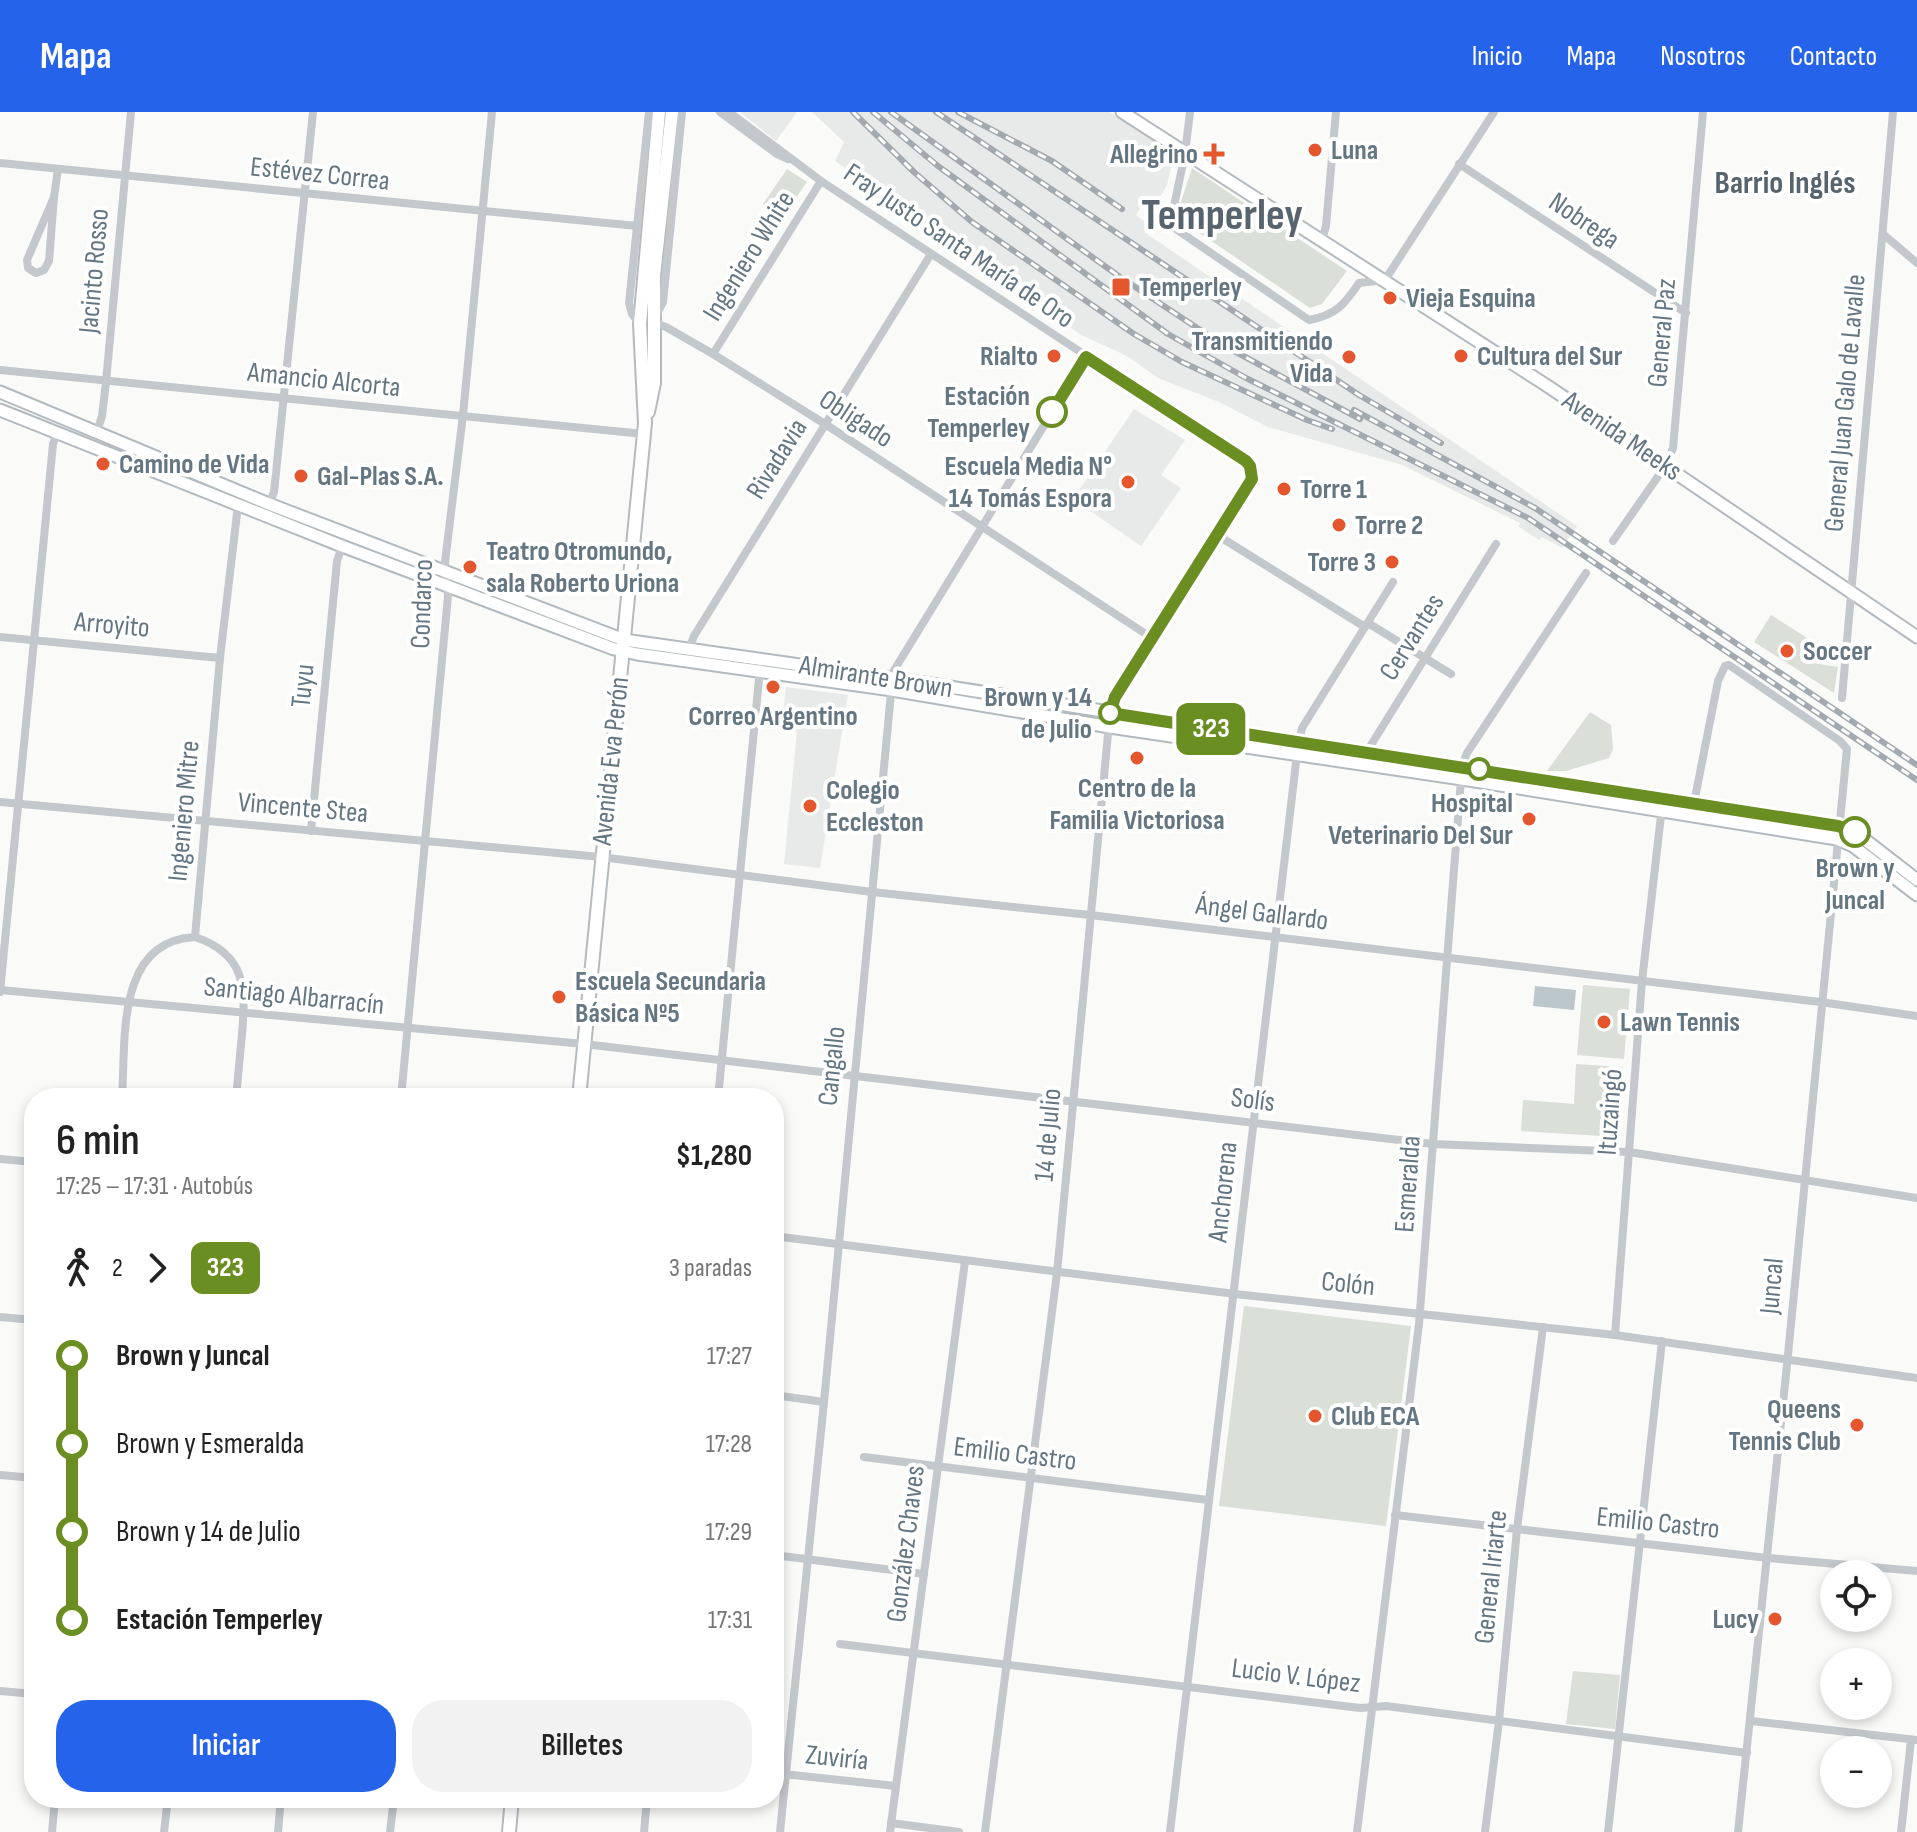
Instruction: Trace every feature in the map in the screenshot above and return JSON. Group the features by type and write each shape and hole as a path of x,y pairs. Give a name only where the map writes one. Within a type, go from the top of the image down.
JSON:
{"main road":[{"path":"646,323 659,112"},
{"path":"646,323 672,112"},
{"name":"Avenida Meeks","path":"1122,112 1666,465 1917,637"},
{"name":"Avenida Eva Perón","path":"580,1088 645,428 654,383 646,323"},
{"name":"Almirante Brown","path":"0,392 623,646 689,649 760,666"},
{"name":"Almirante Brown","path":"0,410 342,546 623,646 1110,713 1298,748 1694,803 1838,832 1917,895"},
{"name":"Almirante Brown","path":"892,684 1110,727 1366,753 1661,811 1855,832 1917,880"},
{"path":"509,1832 511,1808"}],"street":[{"name":"Jacinto Rosso","path":"97,432 106,382 131,112"},
{"path":"269,504 274,492 313,112"},
{"name":"Condarco","path":"402,1088 448,586 446,573 492,112"},
{"path":"649,112 629,303 632,314 646,323 663,302 682,112"},
{"path":"1190,112 1170,225 1309,320 1328,316 1346,302 1359,283 1385,280 1494,112"},
{"path":"1322,240 1326,226 1336,112"},
{"name":"General Paz","path":"1613,541 1666,465 1673,448 1703,112"},
{"name":"General Juan Galo de Lavalle","path":"1842,698 1893,112"},
{"name":"Fray Justo Santa María de Oro","path":"724,113 777,154 1246,461 1252,479"},
{"name":"Estévez Correa","path":"0,163 637,226"},
{"name":"Nobrega","path":"1459,164 1686,313"},
{"path":"54,197 27,260 28,268 36,273 44,270 49,261 58,169"},
{"name":"Ingeniero White","path":"713,354 821,181"},
{"path":"1883,234 1917,263"},
{"name":"Rivadavia","path":"689,649 694,636 931,254"},
{"name":"Obligado","path":"646,323 666,327 713,354 1152,638"},
{"name":"Cangallo","path":"784,1794 892,684 897,663 1086,357"},
{"name":"Amancio Alcorta","path":"0,370 463,415 645,428"},
{"path":"0,992 53,444 57,432"},
{"name":"14 de Julio","path":"985,1832 1057,1273 1110,713 1115,697 1252,479"},
{"name":"Ingeniero Mitre","path":"195,937 220,658 238,505"},
{"path":"1217,535 1451,674"},
{"name":"Cervantes","path":"1366,753 1496,544"},
{"name":"Tuyu","path":"311,831 337,561 342,546"},
{"name":"Esmeralda","path":"1357,1832 1420,1315 1462,773 1467,753 1586,573"},
{"name":"Anchorena","path":"1170,1832 1298,748 1302,728 1393,582"},
{"name":"Arroyito","path":"0,637 220,658"},
{"path":"719,1088 760,666"},
{"name":"Juncal","path":"1694,803 1718,681 1725,666 1732,666 1844,745 1848,754 1820,1002 1788,1358 1738,1832"},
{"name":"Ituzaingó","path":"1615,1335 1642,981 1663,798"},
{"name":"Vincente Stea","path":"0,802 601,857"},
{"name":"Ángel Gallardo","path":"601,857 872,892 1449,957 1917,1016"},
{"path":"123,1088 133,981 144,961 177,939 195,937 222,951 236,966 243,984 237,1088"},
{"name":"Santiago Albarracín","path":"0,992 130,1001 584,1044"},
{"name":"Solís","path":"584,1044 1433,1144 1629,1152 1917,1198"},
{"path":"0,1159 24,1161"},
{"name":"Colón","path":"784,1237 1235,1294 1615,1335 1917,1378"},
{"name":"González Chaves","path":"891,1827 965,1261"},
{"path":"0,1317 24,1319"},
{"name":"General Iriarte","path":"1485,1832 1517,1529 1543,1327"},
{"path":"1608,1832 1662,1341"},
{"path":"784,1396 824,1402"},
{"name":"Emilio Castro","path":"864,1457 1208,1500"},
{"path":"0,1475 24,1477"},
{"name":"Emilio Castro","path":"1395,1515 1768,1558 1917,1571"},
{"path":"784,1556 924,1574"},
{"name":"Lucio V. López","path":"840,1644 1360,1708 1386,1706 1747,1753"},
{"path":"0,1691 24,1693"},
{"path":"1751,1721 1914,1740 1901,1832"},
{"name":"Zuviría","path":"786,1775 896,1786"},
{"path":"52,1832 54,1808"},
{"path":"164,1832 167,1808"},
{"path":"278,1832 280,1808"},
{"path":"390,1832 393,1808"},
{"path":"644,1832 646,1808"},
{"name":"Cangallo","path":"780,1832 783,1808"},
{"path":"891,1827 959,1832"}],"shaded area":[{"path":"740,112 797,112 776,141"},
{"path":"812,112 1110,112 1174,154 1167,185 1159,199 1164,203 1157,214 1152,216 1141,207 1136,215 1149,225 1144,232 1577,526 1562,548 1542,537 1539,540 1519,527 1520,523 1402,465 1268,427 1219,402 1158,378 1127,356 1081,335 835,161 844,142"},
{"path":"1192,168 1347,271 1322,304 1310,308 1176,217"},
{"path":"787,169 807,182 782,218 763,204"},
{"name":"Escuela Media N° 14 Tomás Espora","path":"1134,409 1185,440 1161,475 1181,488 1141,546 1073,499"},
{"name":"Soccer","path":"1771,615 1812,641 1800,661 1838,667 1834,693 1754,642"},
{"name":"Colegio Eccleston","path":"786,687 848,695 820,868 784,864 797,732 781,729"},
{"path":"1590,712 1611,725 1613,749 1609,758 1566,771 1547,771"},
{"name":"Lawn Tennis","path":"1583,985 1630,989 1624,1059 1577,1055"},
{"path":"1535,986 1576,990 1574,1010 1533,1006"},
{"path":"1576,1064 1623,1067 1618,1137 1521,1131 1523,1100 1574,1104"},
{"name":"Club ECA","path":"1244,1306 1411,1326 1386,1526 1219,1506"},
{"path":"1573,1671 1620,1675 1615,1729 1566,1724"}],"railway":[{"path":"853,112 915,173 972,222 1134,334 1182,362 1332,429"},
{"path":"873,112 938,166 1168,334 1246,378 1528,518 1917,780"},
{"path":"891,112 1120,277 1223,345 1360,419"},
{"path":"936,112 1359,395 1441,443"},
{"path":"958,112 1052,161 1122,209"},
{"path":"1354,410 1535,508 1917,765"}],"bus line":[{"name":"323","path":"1052,412 1086,357 1246,461 1252,471 1252,479 1115,697 1110,713 1838,826 1855,832"}],"place":[{"name":"Luna","path":"1315,150"},
{"name":"Allegrino","path":"1214,154"},
{"name":"Temperley","path":"1121,287"},
{"name":"Vieja Esquina","path":"1390,298"},
{"name":"Rialto","path":"1054,356"},
{"name":"Cultura del Sur","path":"1461,356"},
{"name":"Transmitiendo Vida","path":"1349,357"},
{"name":"Estación Temperley","path":"1052,412"},
{"name":"Camino de Vida","path":"103,464"},
{"name":"Gal-Plas S.A.","path":"301,476"},
{"name":"Escuela Media N° 14 Tomás Espora","path":"1128,482"},
{"name":"Torre 1","path":"1284,489"},
{"name":"Torre 2","path":"1339,525"},
{"name":"Torre 3","path":"1392,562"},
{"name":"Teatro Otromundo, sala Roberto Uriona","path":"470,567"},
{"name":"Soccer","path":"1787,651"},
{"name":"Correo Argentino","path":"773,687"},
{"name":"Brown y 14 de Julio","path":"1110,713"},
{"name":"Centro de la Familia Victoriosa","path":"1137,758"},
{"name":"Colegio Eccleston","path":"810,806"},
{"name":"Hospital Veterinario Del Sur","path":"1529,819"},
{"name":"Brown y Juncal","path":"1855,832"},
{"name":"Escuela Secundaria Básica Nº5","path":"559,997"},
{"name":"Lawn Tennis","path":"1604,1022"},
{"name":"Club ECA","path":"1315,1416"},
{"name":"Queens Tennis Club","path":"1857,1425"},
{"name":"Lucy","path":"1775,1619"}],"district":[{"name":"Barrio Inglés","path":"1785,183"},
{"name":"Temperley","path":"1222,215"}]}
